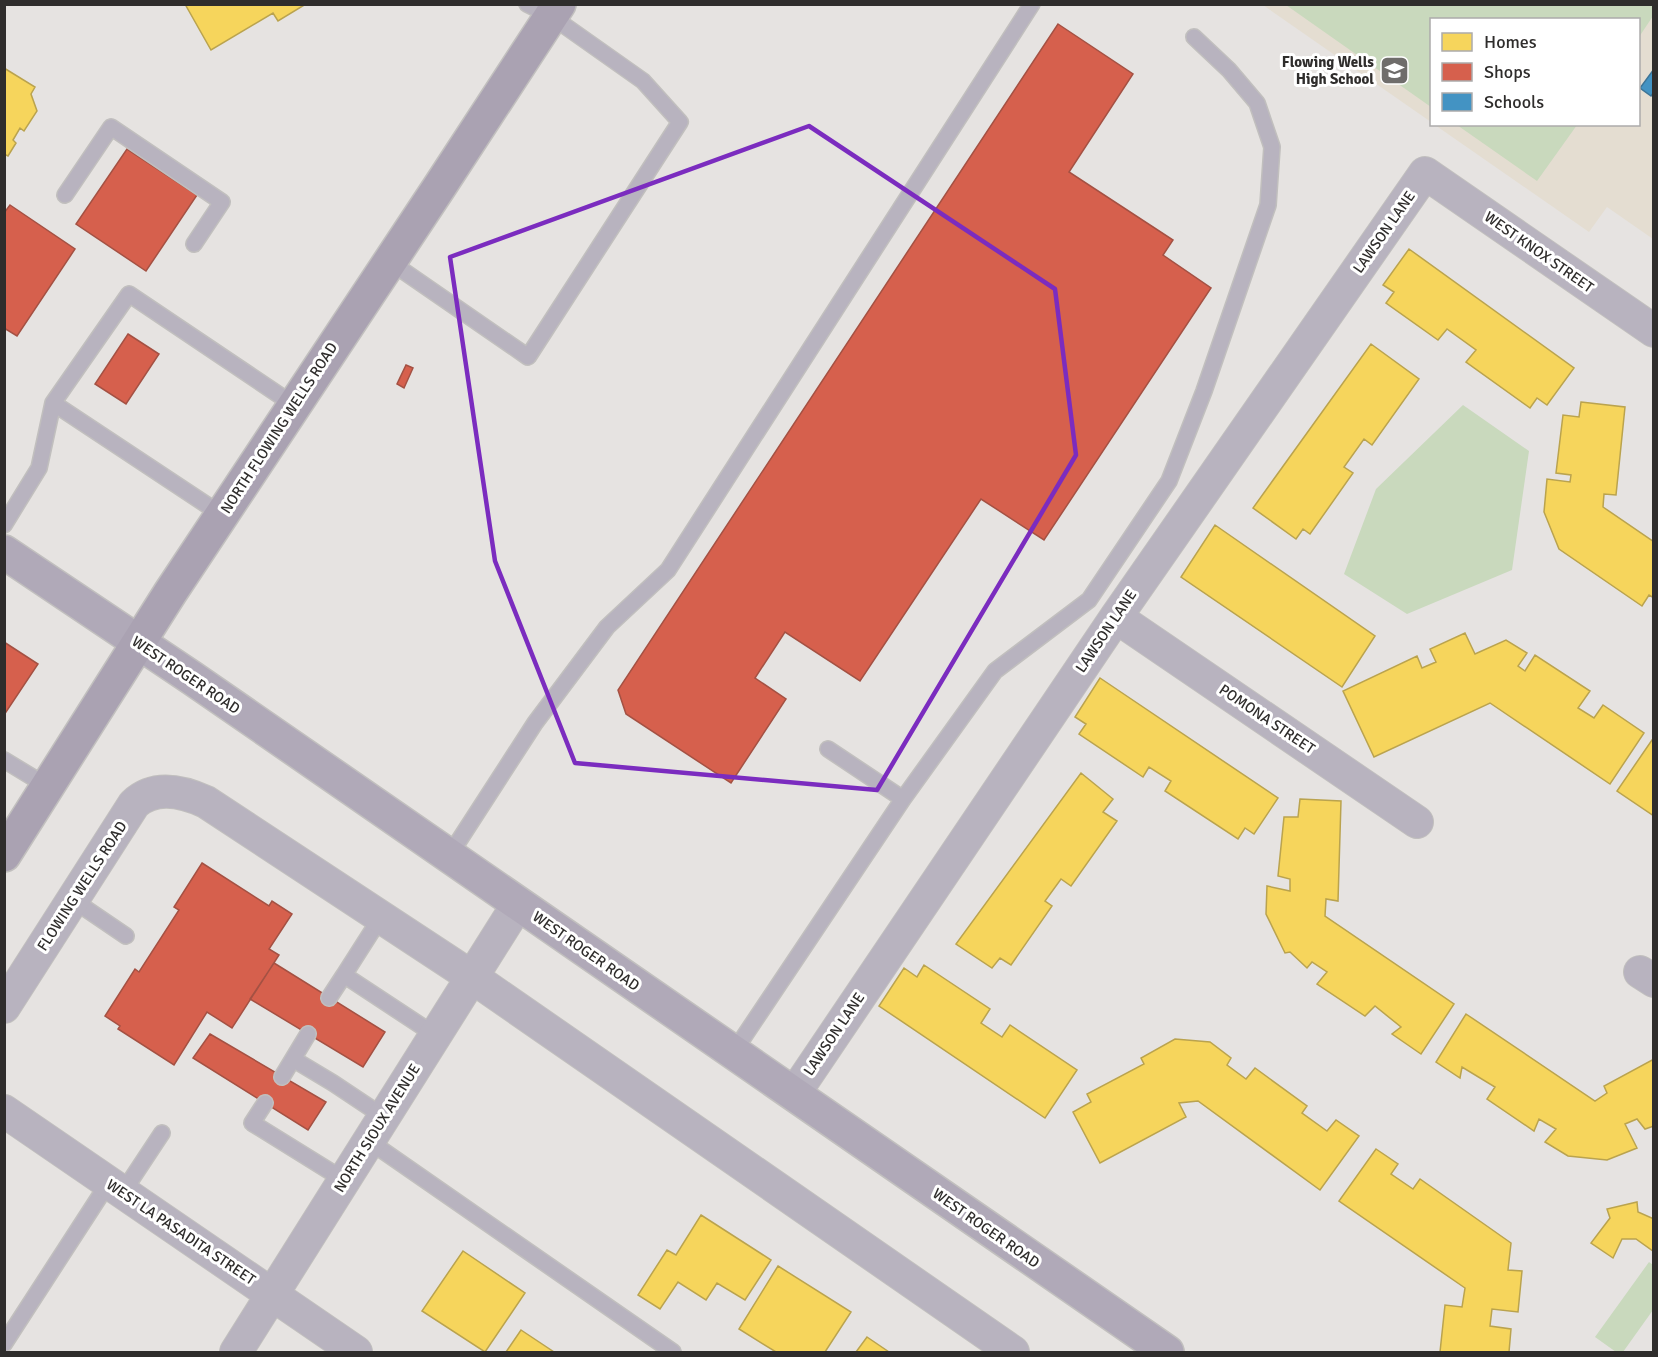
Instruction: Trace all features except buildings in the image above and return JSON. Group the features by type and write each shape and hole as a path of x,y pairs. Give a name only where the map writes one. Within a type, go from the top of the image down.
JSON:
{"main road":[{"name":"NORTH FLOWING WELLS ROAD","path":"4,855 138,643 389,261 545,8"}],"street":[{"name":"WEST KNOX STREET","path":"1425,173 1653,331"},
{"name":"LAWSON LANE","path":"794,1094 1116,617 1425,173"},
{"name":"WEST ROGER ROAD","path":"4,552 201,685 1167,1353"},
{"name":"POMONA STREET","path":"1116,617 1417,822"},
{"name":"FLOWING WELLS ROAD","path":"4,1007 134,804 142,796 158,792 177,792 206,802 381,917"},
{"name":"NORTH SIOUX AVENUE","path":"236,1353 518,904"},
{"path":"381,917 472,977 1013,1353"},
{"name":"WEST LA PASADITA STREET","path":"4,1112 356,1353"}],"lane":[{"path":"449,856 535,723 607,627 668,570 1032,4"},
{"path":"389,261 528,357 680,122 643,81 545,8"},
{"path":"733,1053 903,799 995,671 1089,600 1169,481 1204,391 1268,205 1272,147 1257,103 1229,69 1194,37"},
{"path":"65,195 111,127 222,202 194,244"},
{"path":"4,525 39,468 52,403 129,294 294,405"},
{"path":"52,403 222,515"},
{"path":"828,749 903,799"},
{"path":"4,760 47,786"},
{"path":"73,900 126,936"},
{"path":"329,998 381,917"},
{"path":"344,975 435,1035"},
{"path":"282,1077 308,1034"},
{"path":"293,1059 376,1129 673,1353"},
{"path":"265,1103 252,1123 344,1180"},
{"path":"4,1344 116,1187 162,1133"}],"highlighted area":[{"path":"809,126 1055,289 1076,455 877,790 575,763 495,561 450,257"}],"shaded area":[{"name":"Flowing Wells High School","path":"1263,5 1653,5 1653,239 1607,207 1589,232 1436,126 1640,126 1640,18 1430,18 1430,121"}],"green space":[{"path":"1653,4 1653,16 1640,36 1640,18 1430,18 1430,106 1286,5"},
{"path":"1458,126 1576,126 1537,181"},
{"path":"1463,405 1529,451 1512,570 1407,614 1344,574 1376,489"},
{"path":"1649,1262 1653,1265 1653,1310 1623,1352 1616,1352 1595,1337"}],"place":[{"name":"Flowing Wells High School","path":"1395,71"}]}
